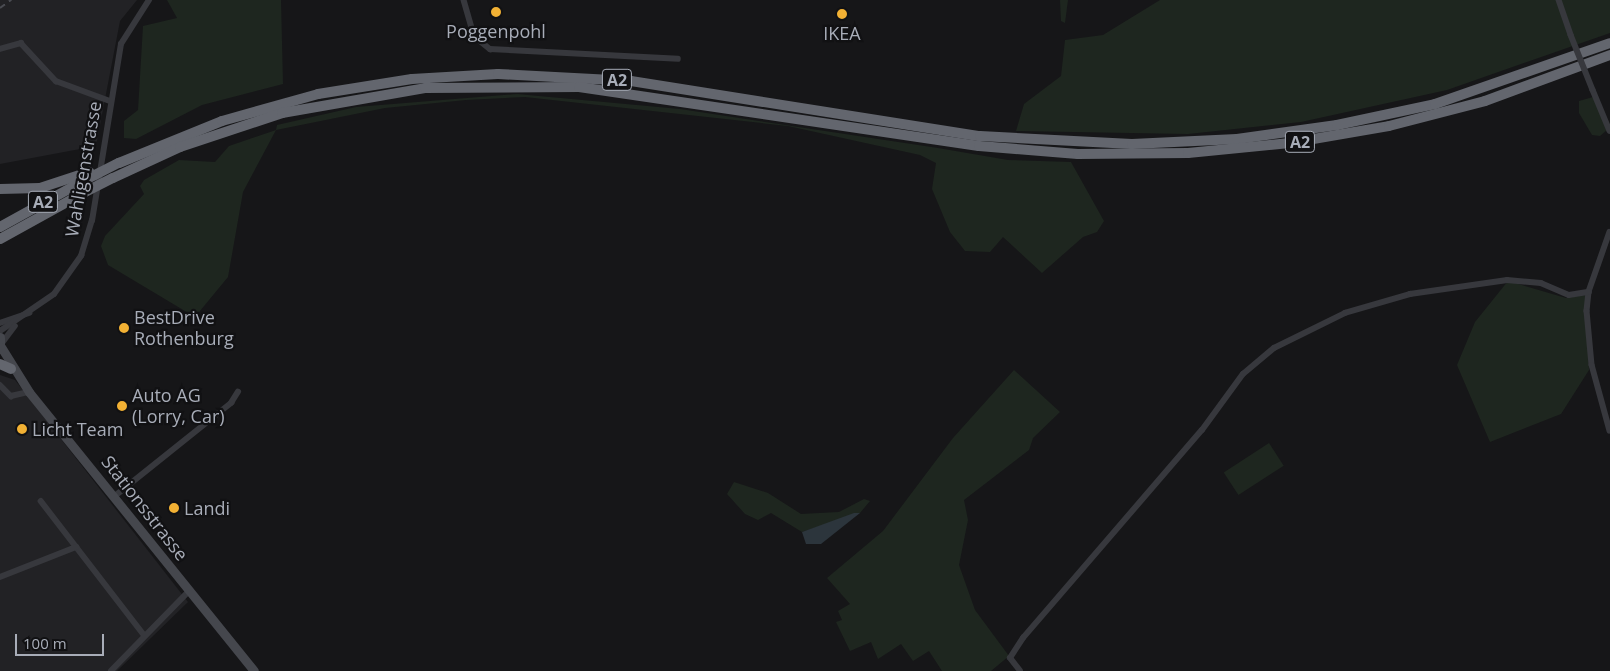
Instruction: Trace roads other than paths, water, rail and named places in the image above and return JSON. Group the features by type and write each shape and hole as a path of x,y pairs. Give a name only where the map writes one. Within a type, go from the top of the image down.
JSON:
{"highway":[{"name":"A2","path":"0,227 88,175 222,121 318,94 412,79 505,74 631,81 980,136 1076,144 1194,142 1337,125 1435,104 1610,43"},
{"name":"A2","path":"0,239 117,176 195,142 282,113 386,93 483,84 632,91 949,143 1031,151 1136,154 1241,149 1344,135 1442,113 1610,55"},
{"path":"0,189 40,188 88,175"}],"main road":[{"name":"Stationsstrasse","path":"1,344 7,366"},
{"name":"Stationsstrasse","path":"0,359 115,496 188,592 254,671"}],"street":[{"name":"Wahligenstrasse","path":"0,331 16,324 32,313 64,283 85,247 121,44 149,0"},
{"path":"464,0 474,36 490,49 678,59"},
{"path":"1559,0 1571,35 1610,131"},
{"path":"0,48 21,43 56,81 110,101"},
{"path":"1610,232 1589,292 1592,366 1610,431"},
{"path":"1020,671 1010,658 1022,638 1202,430 1243,374 1274,348 1345,313 1410,294 1517,280 1547,285 1569,296 1589,292"},
{"path":"0,323 32,313"},
{"name":"Wahligenstrasse","path":"1,344 16,324"},
{"path":"0,385 11,396 29,392"},
{"path":"115,496 231,403 238,392"},
{"path":"41,502 146,636"},
{"path":"0,577 76,547"},
{"path":"111,671 188,592"}],"railway":[{"path":"0,8 11,0"}],"place":[{"name":"Poggenpohl","path":"496,12"},
{"name":"IKEA","path":"842,14"},
{"name":"BestDrive Rothenburg","path":"124,328"},
{"name":"Auto AG (Lorry, Car)","path":"122,406"},
{"name":"Licht Team","path":"22,429"},
{"name":"Landi","path":"174,508"}]}
